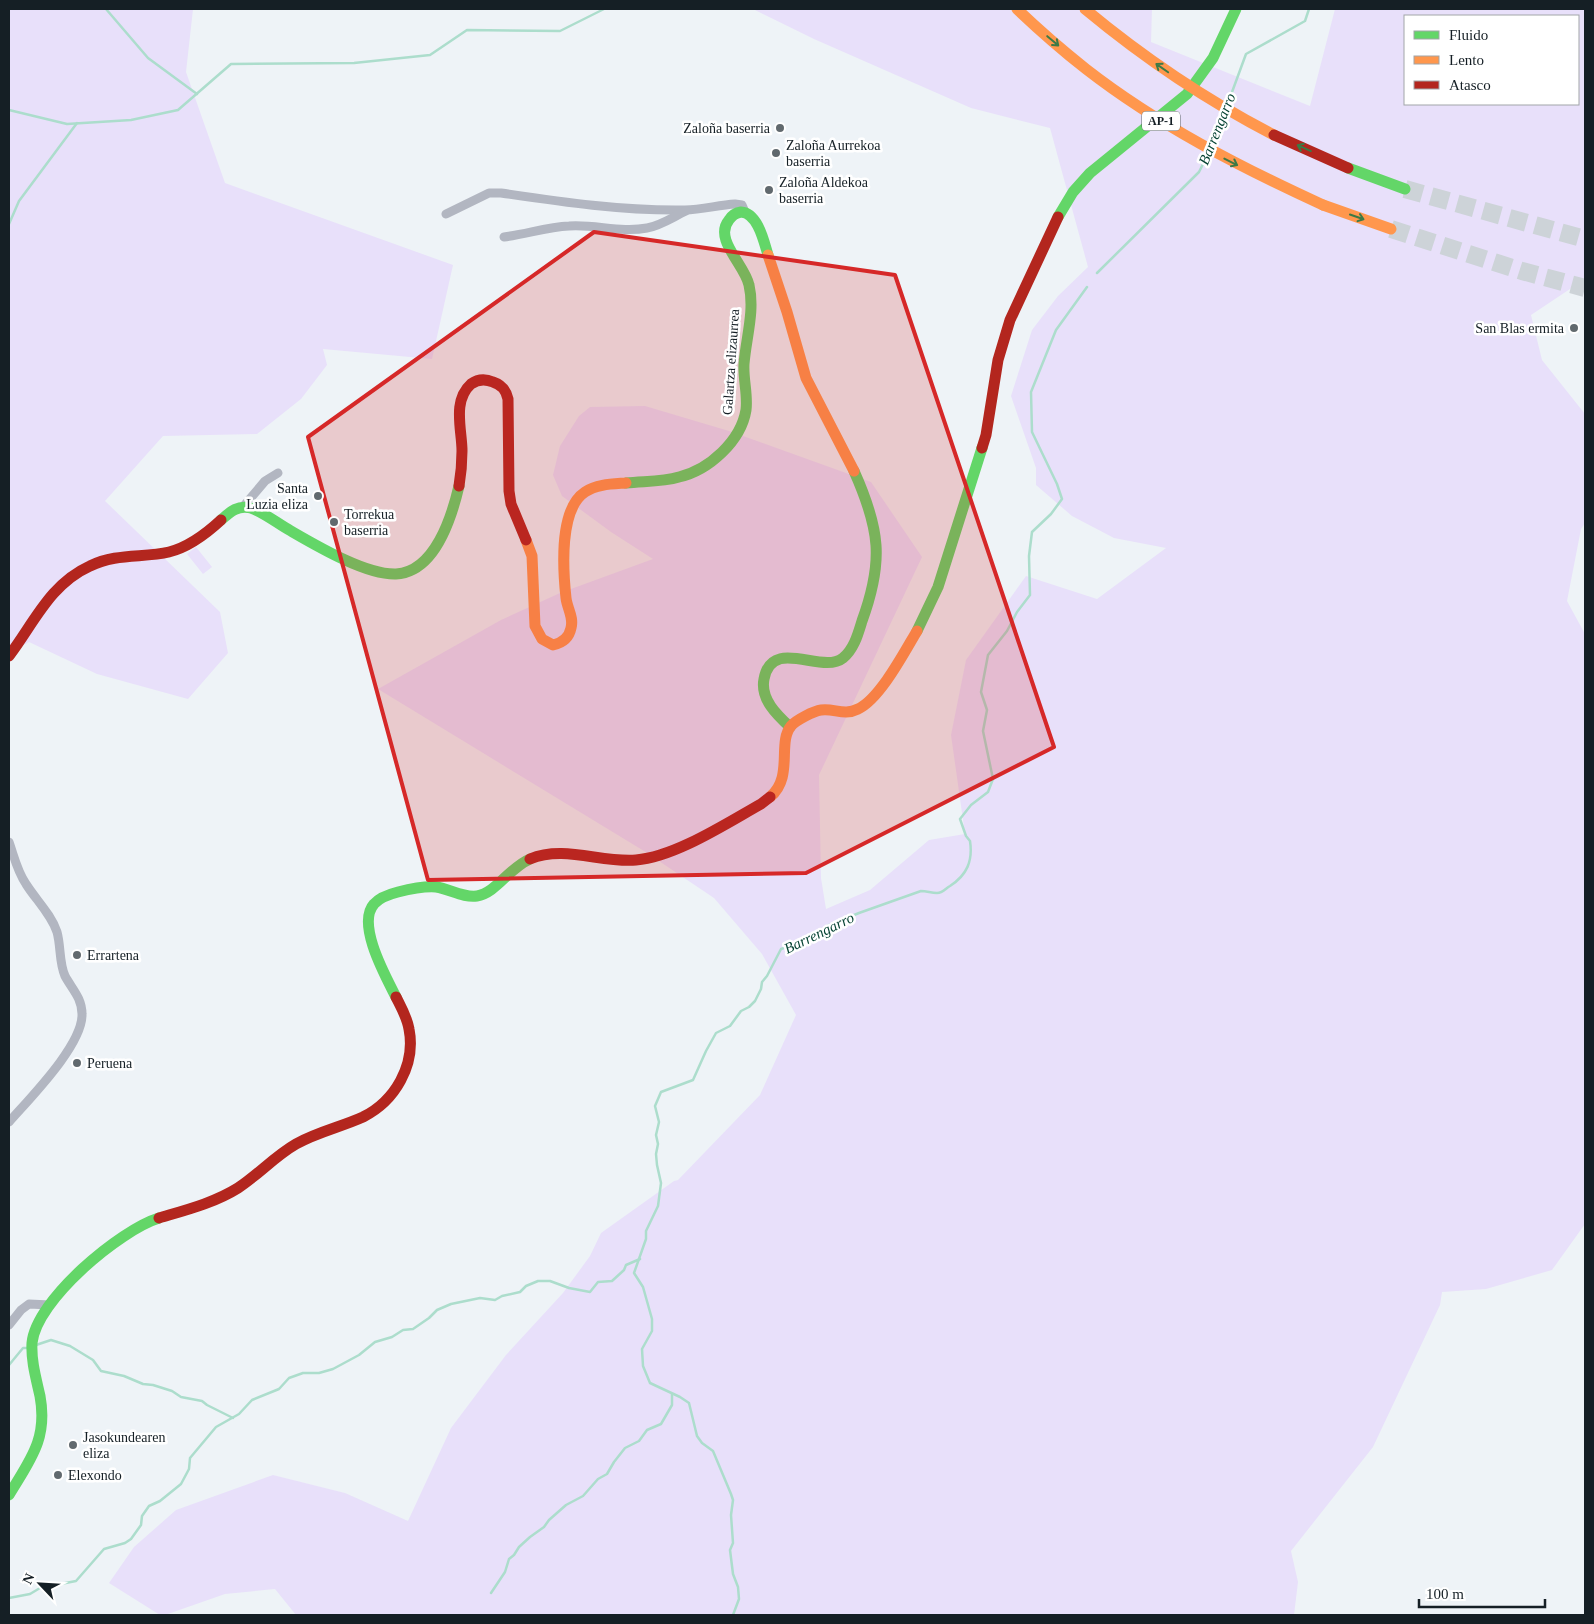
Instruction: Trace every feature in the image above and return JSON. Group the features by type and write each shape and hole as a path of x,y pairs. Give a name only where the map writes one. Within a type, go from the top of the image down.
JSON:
{"main road":[{"name":"AP-1","path":"1017,9 1096,77 1166,124 1214,153 1322,205 1391,229"},
{"path":"1085,9 1130,46 1180,81 1265,130 1348,168 1405,189"},
{"path":"9,1495 36,1447 42,1428 40,1397 31,1355 32,1335 42,1316 62,1291 115,1243 147,1222 220,1197 246,1183 304,1139 355,1121 371,1113 392,1094 405,1071 409,1059 411,1040 406,1016 372,947 367,920 371,907 376,901 389,894 423,887 436,887 476,897 493,889 519,864 539,856 563,854 636,860 647,859 671,851 727,824 774,794 783,776 786,738 790,727 798,720 821,710 844,713 859,709 884,683 900,662 932,604 986,435 998,360 1010,320 1054,225 1073,192 1090,173 1177,102 1190,89 1213,58 1236,9"},
{"name":"Galartza elizaurrea","path":"243,506 250,507 302,537 371,570 393,574 409,571 420,564 430,553 444,532 452,515 460,480 462,453 459,413 460,402 464,392 472,383 479,380 489,380 506,392 508,410 508,491 511,504 532,556 536,626 542,639 553,645 560,644 568,636 572,622 566,602 566,525 571,508 578,498 585,491 598,487 664,480 683,476 698,470 718,455 733,438 744,418 746,406 744,365 750,320 750,289 745,271 726,242 724,229 729,218 740,212 745,212"},
{"path":"745,212 752,217 761,235 806,376 850,464 875,525 877,541 876,573 854,644 848,653 838,661 832,662 788,658 771,664 767,670 764,677 764,694 768,703 790,727"},
{"path":"9,656 34,617 55,592 84,567 116,557 176,550 195,540 233,509 243,506"}],"street":[{"path":"446,214 489,193 621,209 688,210 735,204 742,205 745,212"},
{"path":"504,237 522,235 546,228 572,225 645,229 688,210"},
{"path":"243,506 265,481 278,473"},
{"path":"9,842 18,870 25,884 45,910 57,931 64,975 78,996 83,1015 77,1034 54,1071 9,1122"},
{"path":"9,1325 21,1310 29,1304 50,1306"}],"highlighted area":[{"path":"594,232 895,275 1054,747 806,873 428,880 308,437"}],"shaded area":[{"path":"9,9 193,9 186,72 225,183 453,265 432,359 323,349 327,365 301,399 257,434 163,436 105,501 220,612 228,653 188,699 97,674 29,642 9,653"},
{"path":"753,9 1152,9 1151,42 1310,106 1335,9 1585,9 1585,279 1531,315 1542,360 1585,414 1585,523 1581,529 1567,601 1585,634 1585,1224 1552,1270 1486,1289 1442,1292 1440,1305 1373,1447 1291,1551 1298,1582 1294,1615 296,1615 275,1589 225,1594 165,1615 160,1615 109,1583 134,1547 176,1510 273,1475 345,1493 408,1521 451,1428 506,1355 563,1293 590,1256 601,1233 678,1180 760,1095 796,1015 762,954 714,898 644,851 378,689 501,620 560,593 653,559 611,532 562,496 553,475 560,446 579,416 590,407 645,406 729,431 871,482 922,557 819,775 821,878 826,909 870,890 929,840 965,834 951,735 966,660 1026,576 1097,599 1166,548 1114,538 1072,516 1036,485 1036,468 1011,396 1032,330 1058,296 1088,267 1050,128 971,108 814,39"},
{"path":"196,547 212,567 203,574 187,554"}],"waterway":[{"path":"106,9 148,58 197,94"},
{"path":"9,110 67,124 131,120 178,110 231,64 354,63 430,55 467,30 560,31 604,9"},
{"name":"Barrengarro","path":"1228,103 1246,54 1305,21 1309,9"},
{"name":"Barrengarro","path":"1213,143 1224,115"},
{"path":"9,224 19,201 77,123"},
{"name":"Barrengarro","path":"1097,273 1199,172 1208,154"},
{"name":"Barrengarro","path":"733,1615 739,1599 730,1550 733,1543 731,1515 733,1500 731,1494 713,1451 702,1443 697,1436 689,1403 650,1383 643,1366 642,1349 652,1331 652,1319 643,1287 634,1273 646,1239 646,1231 658,1206 661,1183 656,1154 658,1144 656,1135 659,1122 655,1106 661,1092 693,1080 716,1033 730,1026 741,1011 755,1001 762,982 781,949 820,936 827,926 859,913 921,891 941,892 956,882 968,867 971,855 970,841 966,836 960,819 971,805 988,792 993,779 983,731 987,710 981,692 988,655 1007,631 1017,612 1030,595 1029,556 1032,532 1051,514 1062,499 1057,484 1032,432 1031,392 1056,330 1087,287"},
{"path":"9,1598 30,1594 40,1588 76,1581 104,1549 125,1543 131,1539 141,1525 142,1516 149,1506 160,1501 181,1484 189,1469 190,1458 216,1427 239,1414 252,1400 279,1389 289,1378 303,1373 319,1373 333,1369 359,1355 375,1342 392,1337 403,1330 413,1329 437,1310 451,1304 480,1298 495,1300 502,1296 520,1292 526,1286 538,1281 550,1281 569,1288 590,1292 598,1282 612,1281 624,1270 626,1265 640,1259"},
{"path":"36,1345 51,1340 70,1346 93,1360 101,1371 172,1391 181,1397 202,1401 233,1418"},
{"path":"9,1365 23,1348 27,1348"},
{"path":"491,1593 505,1572 509,1559 519,1547 544,1527 566,1505 583,1496 598,1479 607,1474 625,1448 639,1441 647,1430 661,1424 672,1405 672,1394"}],"tunnel":[{"path":"1405,189 1585,239"},
{"path":"1391,229 1522,271 1585,288"}],"traffic: fast":[{"path":"1058,217 1073,192 1090,173 1187,94 1213,58 1236,9"},
{"path":"1348,168 1405,189"},
{"path":"626,483 666,480 690,473 712,461 731,443 738,433 746,410 744,364 750,324 751,295 746,277 731,252 725,235 725,227 735,214 741,212 752,217 762,236 768,255"},
{"path":"917,631 938,587 982,448"},
{"path":"790,727 775,712 767,700 763,686 769,666 777,660 787,658 823,662 834,662 843,658 855,641 869,600 874,580 876,545 869,510 854,471"},
{"path":"221,520 242,507 251,508 314,544 356,565 384,573 396,574 410,571 421,564 440,541 452,512 459,486"},
{"path":"396,997 380,964 370,937 369,913 374,904 392,894 426,887 441,888 467,896 484,894 522,863 530,859"},
{"path":"9,1495 30,1460 39,1437 41,1425 42,1411 32,1350 37,1326 48,1307 82,1269 123,1237 159,1218"}],"traffic: slow":[{"path":"1017,9 1086,69 1142,109 1200,144 1261,176 1323,205"},
{"path":"1085,9 1176,77 1200,93 1274,135"},
{"path":"1323,205 1391,229"},
{"path":"768,255 806,378 854,471"},
{"path":"526,540 532,556 535,626 542,639 553,645 567,637 572,624 566,598 564,572 565,541 571,512 577,500 590,489 626,483"},
{"path":"770,797 777,789 784,770 785,741 791,726 818,711 848,712 866,704 891,674 917,631"}],"traffic: jam":[{"path":"1274,135 1348,168"},
{"path":"982,448 986,435 998,360 1010,320 1058,217"},
{"path":"459,486 462,455 459,416 462,399 465,391 474,382 490,381 503,388 508,399 509,491 511,504 526,540"},
{"path":"9,656 44,605 64,583 76,574 90,566 110,559 159,554 176,550 197,539 221,520"},
{"path":"530,859 556,854 623,860 651,858 700,838 770,797"},
{"path":"159,1218 200,1206 229,1193 296,1144 363,1117 385,1102 401,1080 409,1056 408,1025 396,997"}],"place":[{"name":"Zaloña baserria","path":"780,128"},
{"name":"Zaloña Aurrekoa baserria","path":"776,153"},
{"name":"Zaloña Aldekoa baserria","path":"769,190"},
{"name":"San Blas ermita","path":"1574,328"},
{"name":"Santa Luzia eliza","path":"318,496"},
{"name":"Torrekua baserria","path":"334,522"},
{"name":"Errartena","path":"77,955"},
{"name":"Peruena","path":"77,1063"},
{"name":"Jasokundearen eliza","path":"73,1445"},
{"name":"Elexondo","path":"58,1475"}]}
